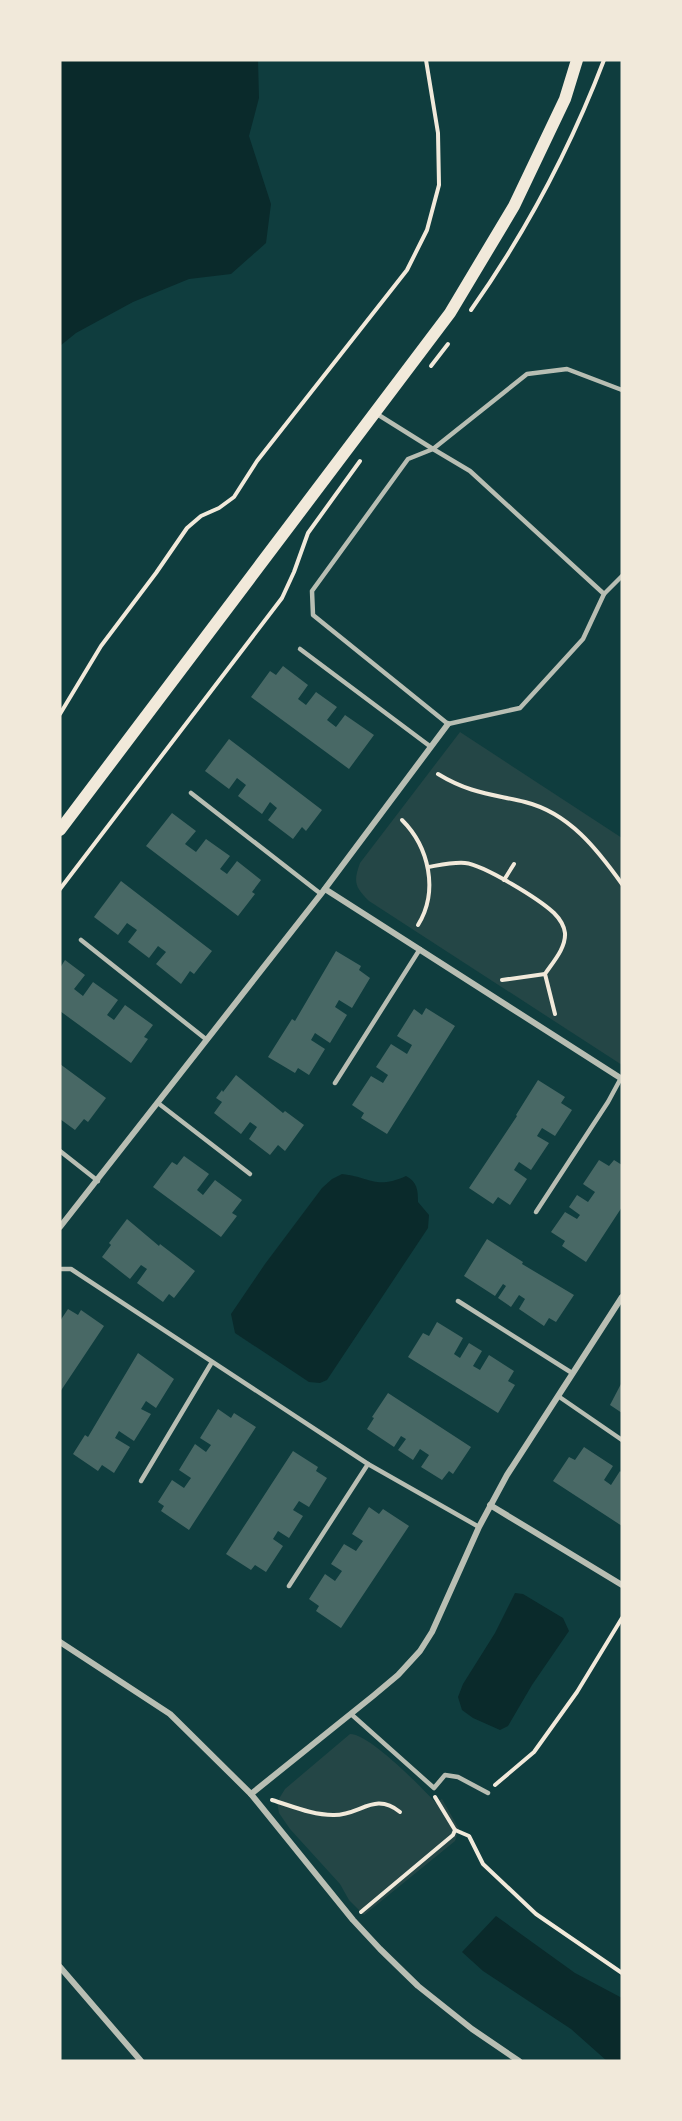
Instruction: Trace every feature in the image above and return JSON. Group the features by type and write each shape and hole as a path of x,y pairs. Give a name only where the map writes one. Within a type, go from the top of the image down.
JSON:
{"main road":[{"path":"60,830 450,313 514,206 565,99 577,60"}],"street":[{"path":"60,1227 323,892 448,724"},
{"path":"323,892 420,949 622,1078"},
{"path":"251,1794 398,1675 420,1651 432,1632 490,1504 557,1395 622,1297"},
{"path":"490,1504 622,1585"},
{"path":"60,1642 170,1714 251,1794 352,1920 418,1986 472,2029 519,2061"},
{"path":"60,1967 141,2061"}],"lane":[{"path":"622,390 567,369 527,374 433,449 408,459 312,591 313,615 448,724 520,708 583,639 604,594 622,576"},
{"path":"374,413 470,471 604,594"},
{"path":"300,649 431,747"},
{"path":"190,793 323,892"},
{"path":"81,940 207,1040"},
{"path":"335,1083 420,949"},
{"path":"536,1212 622,1078"},
{"path":"158,1103 250,1174"},
{"path":"60,1151 98,1180"},
{"path":"60,1269 71,1269 368,1464 479,1527"},
{"path":"458,1301 572,1373"},
{"path":"141,1481 212,1362"},
{"path":"557,1395 622,1440"},
{"path":"289,1586 368,1464"},
{"path":"351,1714 434,1788 445,1775 458,1777 488,1793"}],"path":[{"path":"60,714 101,646 187,528 201,516 219,508 234,497 257,461 407,270 427,230 439,185 438,133 426,60"},
{"path":"469,314 523,230 549,184 576,130 604,60"},
{"path":"431,367 450,341"},
{"path":"60,889 282,598 308,533 361,460"},
{"path":"438,774 470,791 527,802 567,821 602,856 622,884"},
{"path":"402,820 421,844 428,867 426,909 418,924"},
{"path":"428,867 466,863 482,868 549,909 562,924 565,933 562,947 545,974 555,1014"},
{"path":"504,880 514,864"},
{"path":"502,980 545,974"},
{"path":"488,1793 502,1778 534,1752 577,1692 622,1618"},
{"path":"434,1788 435,1798 455,1830 469,1836 483,1864 536,1914 622,1973"},
{"path":"251,1794 326,1815 336,1815 380,1803 392,1806 400,1812"},
{"path":"352,1920 445,1842 455,1830"}],"shaded area":[{"path":"60,60 258,60 259,98 249,136 271,204 266,243 231,274 189,279 133,302 76,333 60,346"},
{"path":"460,732 622,838 622,1065 369,901 358,888 356,875 360,863"},
{"path":"342,1174 380,1182 406,1176 410,1178 416,1186 418,1202 429,1215 428,1228 327,1380 320,1383 309,1382 235,1333 231,1314 322,1188"},
{"path":"515,1593 523,1594 563,1618 569,1631 532,1685 508,1726 500,1730 473,1718 462,1710 458,1697 463,1684 495,1633"},
{"path":"350,1734 359,1736 382,1752 436,1803 442,1799 459,1829 455,1841 364,1915 349,1900 340,1884 290,1829 279,1813 277,1802 285,1789"},
{"path":"496,1916 575,1973 622,1998 622,2061 607,2061 571,2029 483,1971 462,1952"}],"building":[{"path":"283,666 308,685 298,699 306,705 316,692 337,707 327,720 336,727 345,715 374,735 349,769 251,697 270,671 276,675"},
{"path":"229,739 322,810 306,831 302,827 293,839 268,820 277,808 270,802 262,814 238,796 246,785 237,778 229,789 205,771"},
{"path":"172,813 196,831 185,844 196,852 206,839 230,856 220,869 227,874 237,861 261,880 252,892 255,894 238,916 146,846"},
{"path":"121,881 212,951 194,974 190,971 181,984 156,964 166,952 158,946 149,958 128,942 137,930 127,923 118,935 94,917"},
{"path":"336,951 361,966 359,970 370,978 352,1008 339,1000 335,1007 347,1015 330,1043 315,1033 311,1040 325,1049 309,1075 298,1068 295,1073 268,1057 292,1019 295,1021"},
{"path":"65,960 85,975 74,989 83,996 93,982 118,1000 107,1015 114,1020 125,1005 153,1025 144,1037 148,1039 131,1063 60,1011 60,968"},
{"path":"426,1008 455,1026 387,1134 361,1118 364,1113 352,1105 371,1076 383,1083 388,1075 376,1067 391,1044 407,1054 412,1045 397,1036 414,1009 422,1015"},
{"path":"60,1064 106,1098 88,1122 84,1119 75,1130 60,1119"},
{"path":"236,1075 283,1113 285,1111 304,1125 285,1151 278,1145 270,1155 249,1139 257,1127 250,1122 241,1134 214,1113 222,1102 216,1098"},
{"path":"538,1080 565,1097 561,1103 572,1110 555,1136 542,1128 537,1136 549,1143 531,1170 519,1162 514,1170 527,1179 510,1205 498,1197 493,1204 469,1188"},
{"path":"184,1156 209,1174 197,1190 203,1195 215,1180 242,1200 232,1213 237,1216 221,1237 153,1187 172,1162 177,1165"},
{"path":"599,1160 609,1166 614,1160 622,1165 622,1207 586,1262 562,1246 565,1241 551,1232 565,1212 577,1219 580,1215 569,1207 577,1195 588,1202 595,1192 583,1184"},
{"path":"127,1219 159,1246 160,1244 195,1271 174,1298 169,1294 163,1302 137,1283 147,1269 141,1265 130,1279 102,1257 111,1245 109,1243"},
{"path":"487,1239 523,1262 522,1264 574,1295 556,1322 549,1318 544,1326 519,1309 525,1299 519,1295 511,1307 498,1298 506,1286 503,1284 495,1296 464,1276"},
{"path":"68,1309 78,1315 81,1310 104,1326 60,1392 60,1321"},
{"path":"437,1322 463,1338 454,1354 460,1358 469,1343 482,1351 473,1366 480,1370 489,1355 514,1371 508,1381 515,1385 498,1413 408,1357 423,1333 429,1336"},
{"path":"138,1353 174,1379 156,1408 146,1401 141,1409 151,1414 134,1441 119,1431 115,1438 130,1447 114,1473 102,1465 98,1471 73,1454 85,1435 88,1437"},
{"path":"622,1382 622,1413 610,1405"},
{"path":"388,1393 471,1447 453,1474 449,1471 442,1480 421,1467 429,1455 420,1449 413,1460 398,1450 406,1439 401,1436 394,1447 367,1429"},
{"path":"218,1409 231,1418 234,1413 256,1427 189,1530 161,1511 164,1506 158,1502 172,1480 184,1488 191,1478 179,1470 195,1444 206,1452 211,1445 200,1438"},
{"path":"584,1447 613,1466 604,1480 611,1485 620,1471 622,1473 622,1526 553,1481 569,1457 575,1460"},
{"path":"293,1451 318,1467 316,1471 327,1478 309,1507 299,1501 293,1510 303,1516 289,1538 278,1531 273,1539 283,1546 266,1572 255,1565 251,1570 226,1554"},
{"path":"369,1507 379,1514 383,1509 409,1526 341,1628 316,1611 319,1606 309,1599 325,1574 335,1581 342,1571 331,1564 344,1544 356,1551 363,1541 352,1534"}]}
